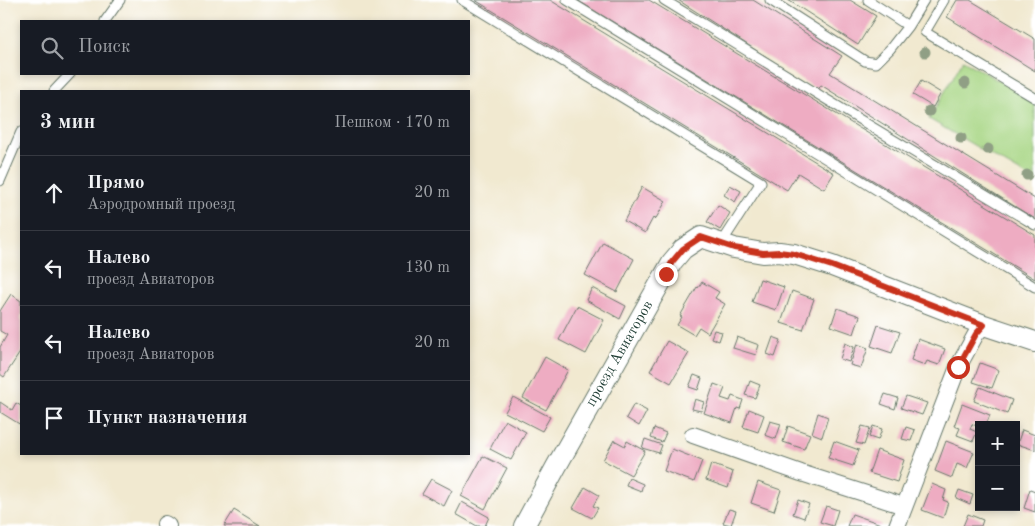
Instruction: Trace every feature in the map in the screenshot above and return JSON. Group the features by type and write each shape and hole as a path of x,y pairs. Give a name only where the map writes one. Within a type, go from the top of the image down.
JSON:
{"street":[{"name":"проезд Авиаторов","path":"524,526 672,262 683,249 701,237 734,248 763,253 779,252 794,254 832,266 984,325 1035,342"},
{"path":"897,526 958,367 976,334 984,325"},
{"path":"693,435 801,473 904,506"}],"lane":[{"path":"107,20 120,0"},
{"path":"462,0 761,182 721,244"},
{"path":"566,0 1035,287"},
{"path":"664,0 1035,225"},
{"path":"770,0 865,62 876,63 908,26 924,0"},
{"path":"868,0 908,26"},
{"path":"944,0 925,32 1035,98"},
{"path":"55,90 69,75"},
{"path":"0,182 20,134"}],"green space":[{"path":"963,60 1035,102 1035,181 929,119"}],"building":[{"path":"475,0 550,0 834,173 824,189 798,173 787,190"},
{"path":"577,0 649,0 1035,235 1035,279"},
{"path":"678,0 753,0 842,56 830,73 1035,199 1035,219 821,85 818,90"},
{"path":"788,0 850,0 876,16 858,45"},
{"path":"957,0 970,0 1035,39 1035,71 947,17"},
{"path":"921,81 941,93 933,107 913,95"},
{"path":"730,185 741,191 735,202 724,195"},
{"path":"642,187 666,201 655,220 653,218 645,233 624,221"},
{"path":"718,205 730,213 720,230 707,222"},
{"path":"603,242 634,259 617,292 585,275"},
{"path":"760,279 784,287 776,310 752,302"},
{"path":"702,282 719,292 715,298 725,304 708,333 699,327 694,335 677,325 682,317 680,316"},
{"path":"592,288 626,306 620,319 586,300"},
{"path":"792,291 814,299 803,330 781,323"},
{"path":"11,294 20,300 20,353 4,377 0,374 0,347 7,335 0,331 0,311"},
{"path":"577,306 604,320 586,354 559,340"},
{"path":"837,308 860,316 854,334 831,326"},
{"path":"878,325 900,332 892,353 871,346"},
{"path":"714,330 722,332 719,341 711,338"},
{"path":"737,337 759,345 756,355 733,348"},
{"path":"773,337 781,340 775,357 767,354"},
{"path":"918,339 945,349 939,365 927,361 925,365 911,360"},
{"path":"667,341 689,353 671,383 650,371"},
{"path":"845,343 854,347 849,362 840,359"},
{"path":"857,344 868,348 861,368 850,365"},
{"path":"545,357 568,370 546,410 523,398"},
{"path":"980,363 999,370 992,388 973,382"},
{"path":"694,375 702,378 698,390 689,387"},
{"path":"750,381 760,385 755,398 745,395"},
{"path":"714,384 725,388 721,398 730,401 732,396 743,400 740,409 737,408 732,423 704,413"},
{"path":"980,387 1012,400 1007,414 974,401"},
{"path":"885,394 898,398 895,409 881,404"},
{"path":"906,396 927,403 922,415 901,408"},
{"path":"513,397 550,417 542,431 505,412"},
{"path":"695,399 704,402 701,411 692,409"},
{"path":"0,402 12,410 16,403 20,405 20,424 0,412"},
{"path":"634,404 647,411 639,426 626,418"},
{"path":"962,404 990,415 988,421 975,421 975,425 972,424 970,429 975,431 973,441 957,435 960,428 954,426"},
{"path":"749,409 764,415 758,432 743,427"},
{"path":"818,413 828,417 822,437 812,433"},
{"path":"505,420 526,432 511,460 490,449"},
{"path":"770,421 781,424 776,439 765,435"},
{"path":"788,426 810,434 804,449 783,442"},
{"path":"862,426 870,428 864,445 856,443"},
{"path":"873,426 882,429 878,440 869,437"},
{"path":"906,427 915,430 911,441 902,439"},
{"path":"654,428 666,433 662,442 651,438"},
{"path":"1022,430 1035,435 1035,450 1020,445"},
{"path":"645,439 662,445 659,453 642,448"},
{"path":"614,440 625,446 627,441 645,451 631,475 603,460"},
{"path":"834,441 859,450 853,466 828,458"},
{"path":"946,441 974,452 967,468 957,464 952,478 935,471"},
{"path":"672,449 702,461 694,482 664,471"},
{"path":"877,450 904,460 897,482 869,473"},
{"path":"483,456 507,468 485,509 461,496"},
{"path":"711,464 733,472 728,488 706,480"},
{"path":"629,478 643,484 641,491 626,485"},
{"path":"431,479 452,490 444,506 422,494"},
{"path":"758,482 781,490 774,511 751,503"},
{"path":"932,484 946,490 943,500 948,502 943,518 922,510"},
{"path":"585,487 599,495 593,506 598,508 592,518 573,508"},
{"path":"1030,489 1035,491 1035,512 1024,508"},
{"path":"959,490 973,495 970,504 956,498"},
{"path":"798,500 809,504 804,518 793,514"},
{"path":"462,502 489,517 485,526 477,526 456,514"},
{"path":"826,506 838,510 833,526 820,522"},
{"path":"729,509 736,511 731,525 723,523"},
{"path":"234,510 260,526 224,526"},
{"path":"852,514 881,524 881,526 847,526"},
{"path":"968,514 983,520 981,526 963,526"}],"route":[{"path":"666,274 672,262 683,249 701,237 734,248 763,253 779,252 794,254 832,266 984,325 976,334 958,367"}]}
